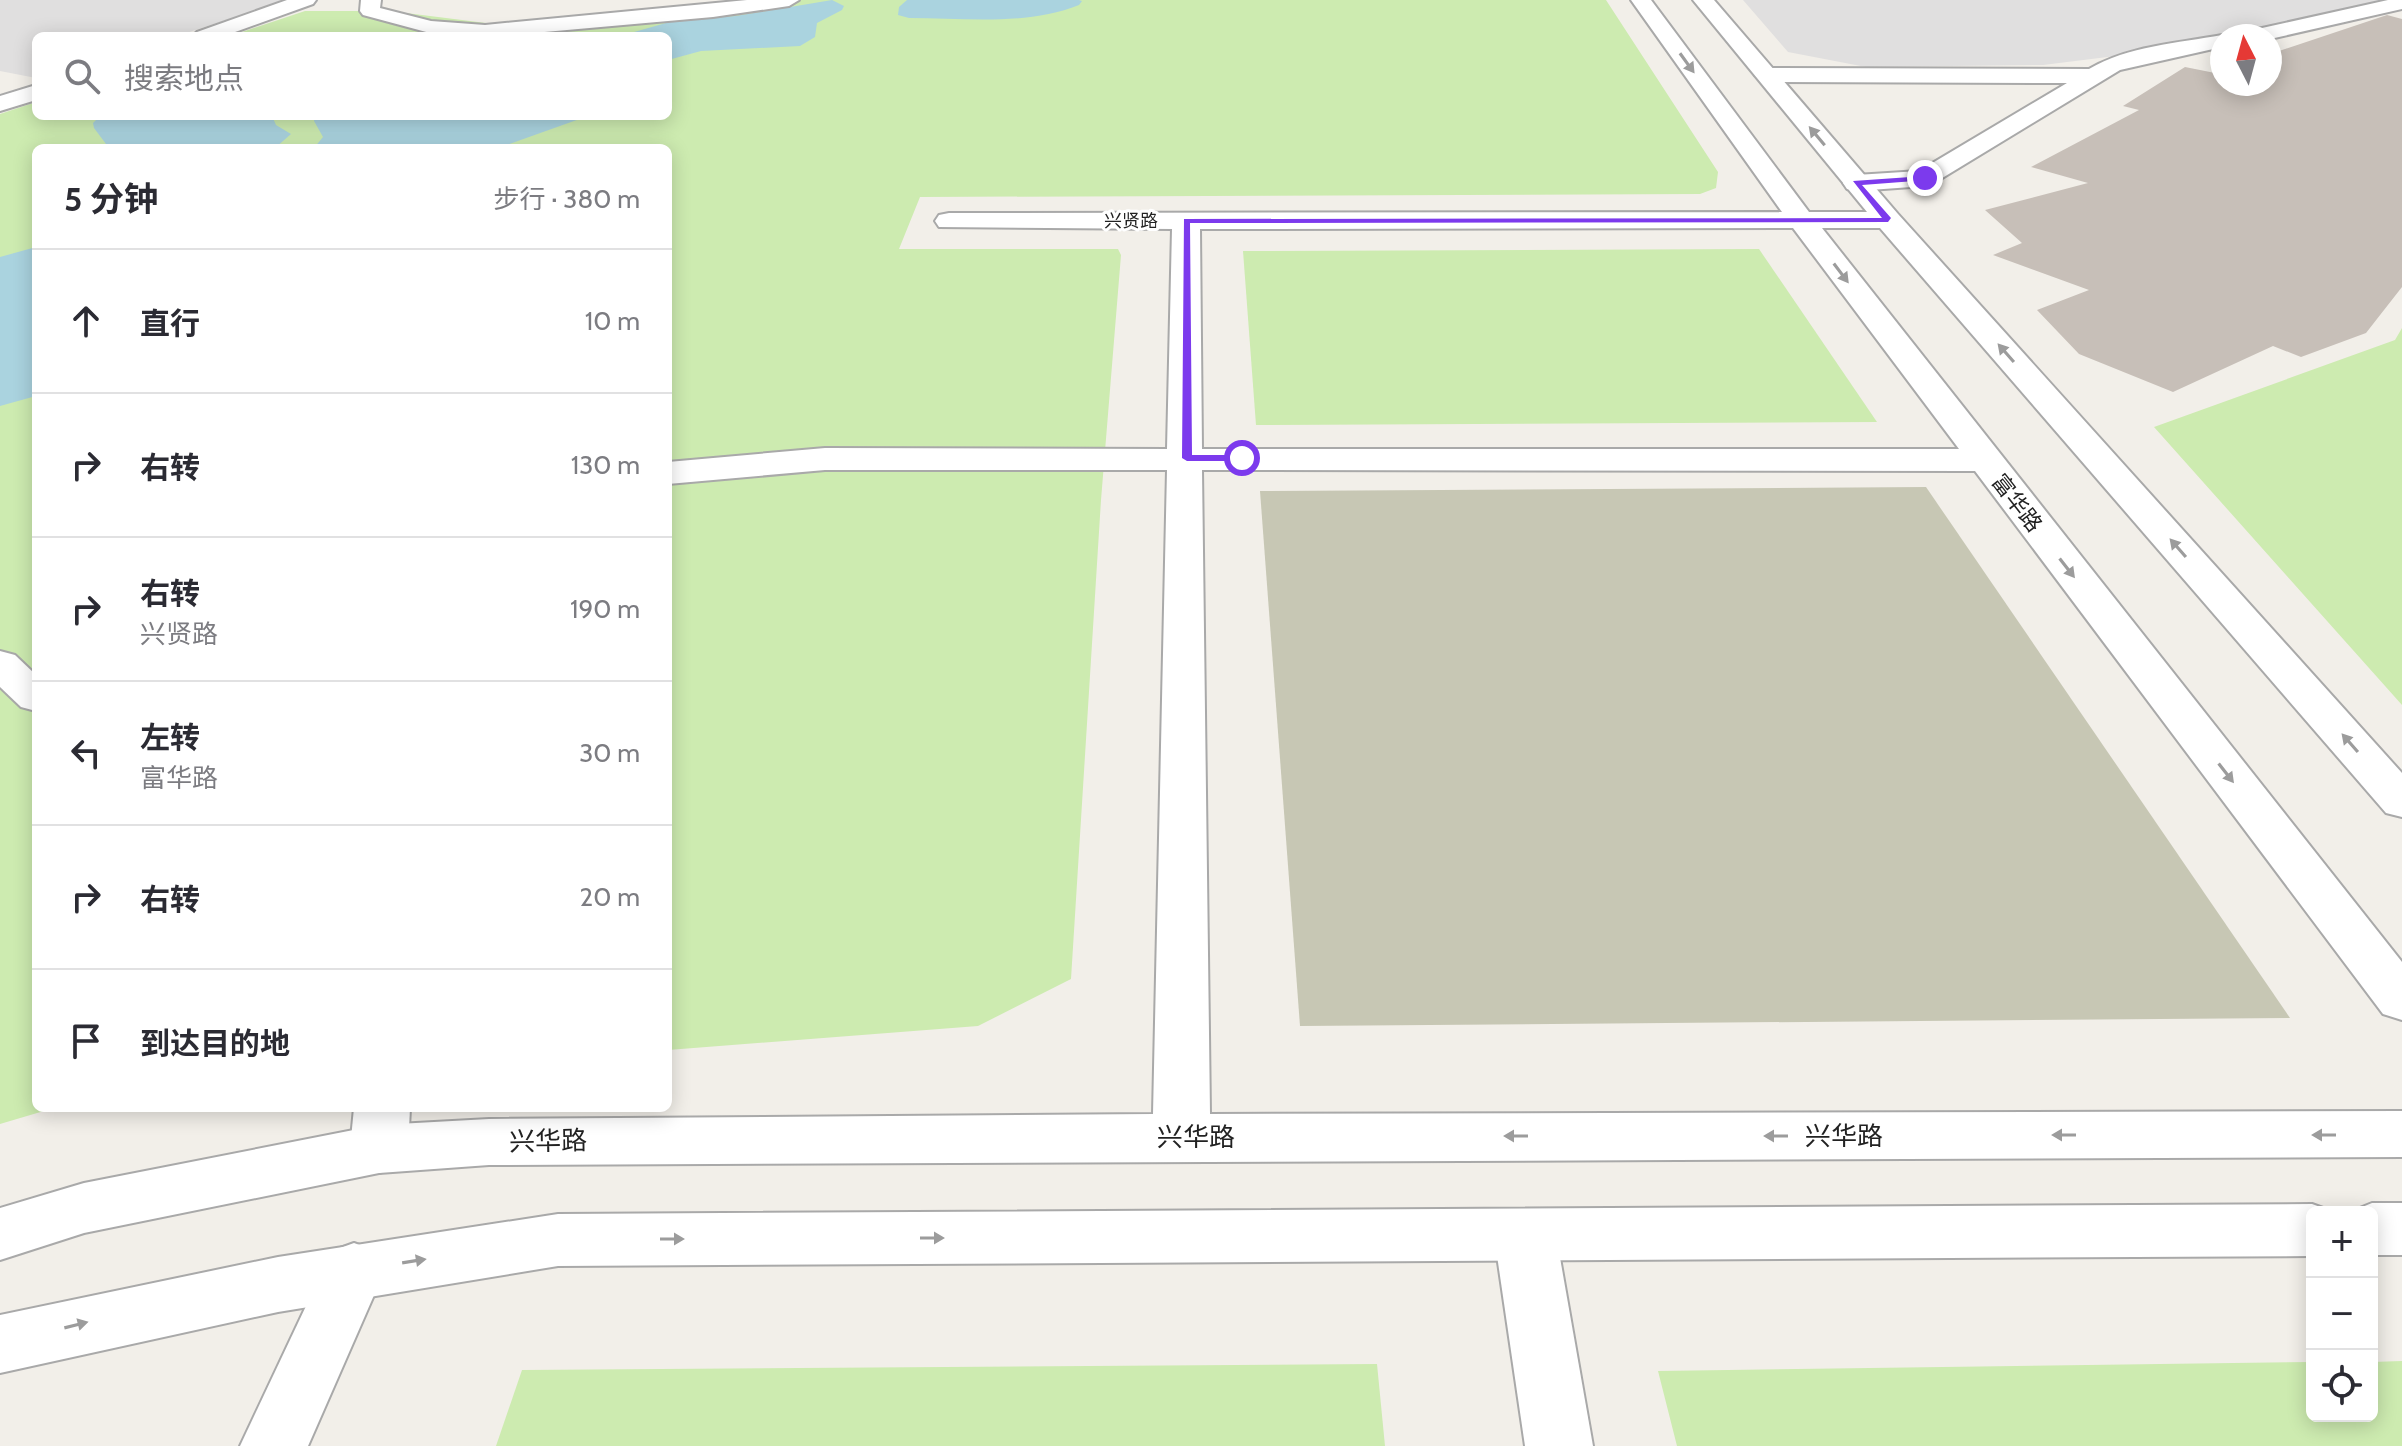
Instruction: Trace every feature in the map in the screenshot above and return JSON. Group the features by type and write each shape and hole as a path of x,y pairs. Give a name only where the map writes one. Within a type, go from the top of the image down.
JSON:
{"street":[{"path":"371,0 370,11 398,20 430,27 485,31 713,11 789,0"},
{"name":"富华路","path":"1641,0 1801,220 1983,460 2402,1000"},
{"path":"1703,0 1888,220 2402,802"},
{"path":"214,32 250,18 314,2"},
{"path":"2282,30 2402,3"},
{"path":"1856,183 1925,178 2112,65 2210,43"},
{"path":"1766,75 2093,76"},
{"path":"0,104 32,93"},
{"name":"兴贤路","path":"949,221 1888,220"},
{"path":"1181,1137 1186,221"},
{"path":"672,473 825,459 1983,460"},
{"path":"0,664 32,694"},
{"name":"兴华路","path":"0,1234 84,1208 380,1129 524,1141 2402,1134"},
{"path":"2378,1229 2402,1229"},
{"path":"0,1344 104,1318 354,1270 558,1240 2306,1230"},
{"path":"1525,1235 1559,1446"},
{"path":"274,1446 354,1270"}],"shaded area":[{"path":"0,0 287,0 189,32 32,32 32,77 0,71"},
{"path":"1743,0 2381,0 2357,10 2282,24 2210,24 2210,39 2172,49 2043,65 1866,67 1788,52"},
{"path":"1926,487 2290,1018 1300,1026 1260,491"}],"green space":[{"path":"765,0 1606,0 1718,172 1716,188 1700,194 920,197 899,249 1118,249 1121,255 1101,500 1071,979 978,1026 672,1050 672,144 32,144 32,1112 40,1112 0,1124 0,114 32,103 32,120 672,120 672,32 242,32 305,11 390,11 511,26"},
{"path":"1759,249 1877,422 1256,425 1243,251"},
{"path":"2402,328 2402,705 2154,427 2395,340"},
{"path":"2402,1361 2402,1446 1677,1446 1658,1371 2306,1362 2306,1422 2378,1422 2378,1362"},
{"path":"1377,1364 1385,1446 496,1446 522,1370"}],"water":[{"path":"832,0 844,6 817,23 815,37 800,46 701,51 672,59 672,32 634,32 673,21 736,16"},
{"path":"907,0 1082,1 1059,12 1039,16 974,19 909,18 898,15 899,7"},
{"path":"96,120 274,120 276,125 291,134 280,144 106,144 93,123"},
{"path":"577,120 509,144 317,144 323,137 314,121"},
{"path":"32,248 32,397 0,406 0,257"}],"building":[{"path":"2387,15 2402,19 2402,287 2366,333 2301,357 2273,346 2173,392 2079,354 2037,310 2089,290 1993,255 2022,243 1985,210 2088,183 2031,167 2139,110 2123,106 2185,67 2210,72 2210,96 2282,96 2282,50"}],"route":[{"path":"1242,458 1187,458 1186,221 1888,220 1856,183 1925,178"}]}
